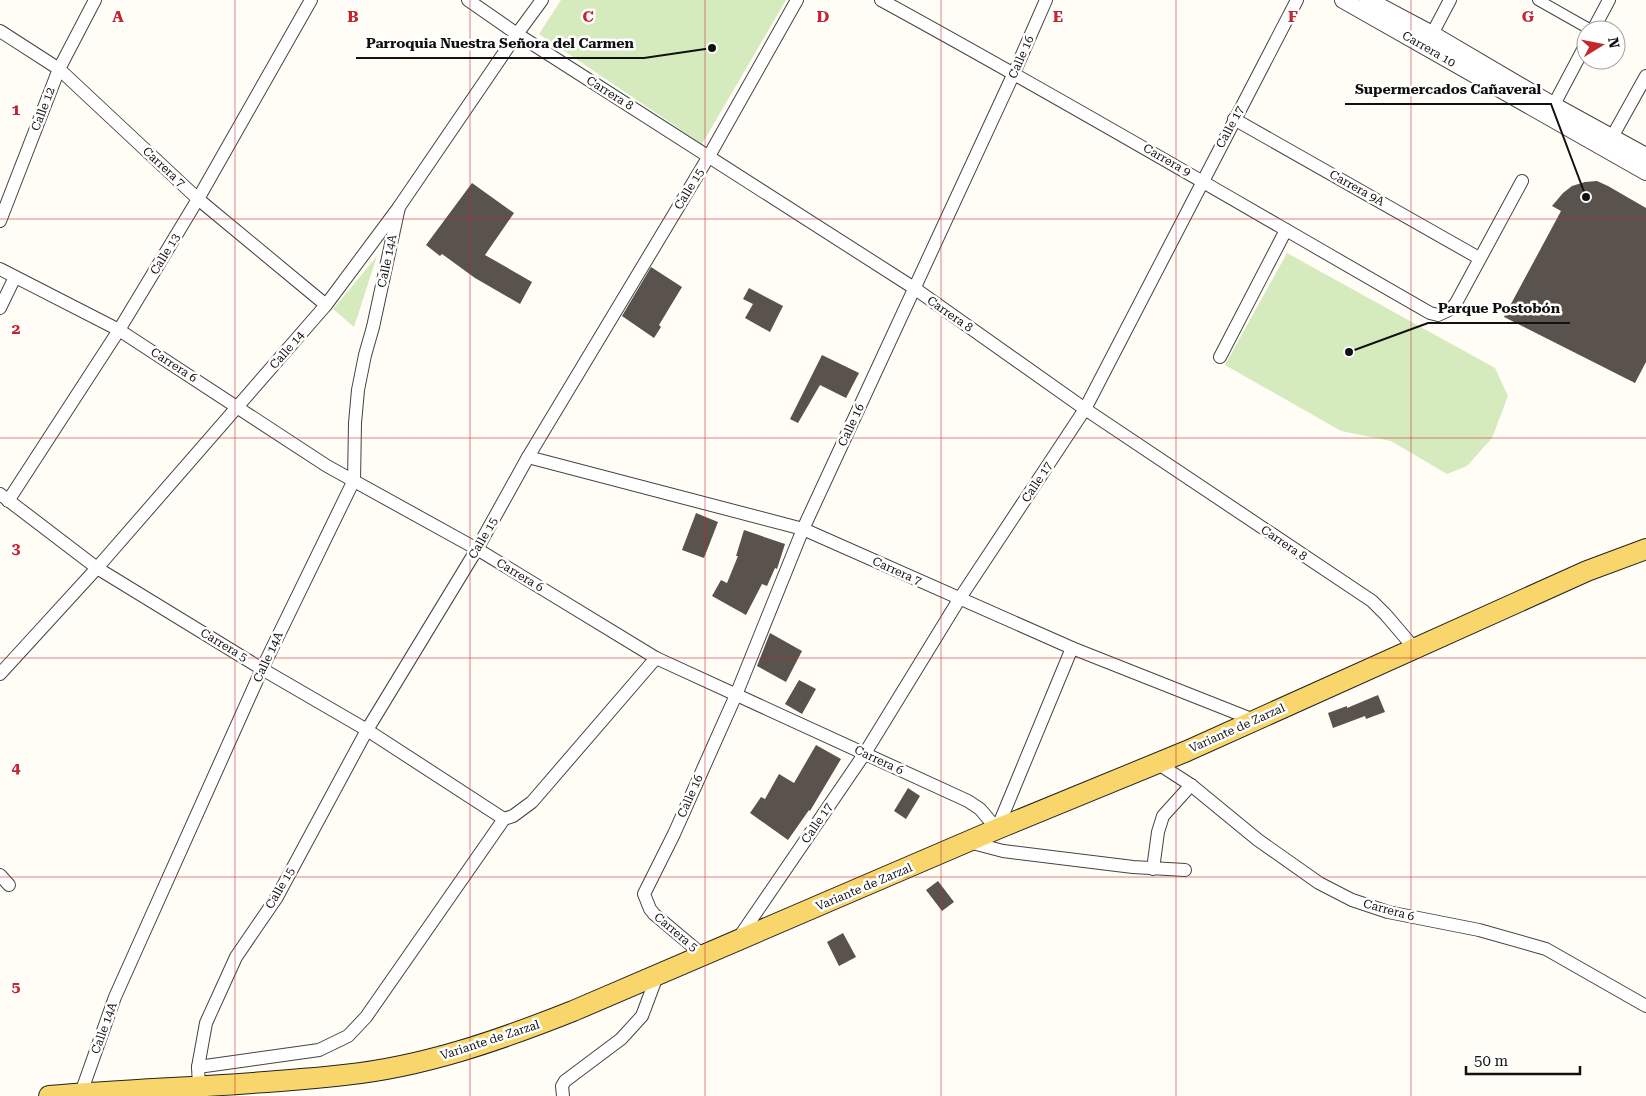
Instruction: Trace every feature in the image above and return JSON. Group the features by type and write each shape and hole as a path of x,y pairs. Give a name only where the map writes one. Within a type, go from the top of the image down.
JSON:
{"main road":[{"name":"Variante de Zarzal","path":"49,1096 81,1093 170,1092 198,1076 345,1075 450,1054 509,1037 657,976 997,829 1156,763 1415,649 1587,570 1646,549"}],"street":[{"name":"Calle 12","path":"0,222 59,69 95,0"},
{"name":"Calle 13","path":"4,498 119,330 198,199 312,0"},
{"name":"Carrera 8","path":"468,0 517,34 914,288 1085,409 1372,601 1415,649"},
{"name":"Calle 14","path":"0,674 97,568 326,306 399,207 542,0"},
{"name":"Calle 15","path":"198,1076 206,1022 236,957 277,897 367,730 709,156 797,0"},
{"name":"Carrera 9","path":"881,0 1014,73 1430,313 1444,314 1451,309 1479,258"},
{"name":"Calle 16","path":"664,853 736,695 803,529 1046,0"},
{"name":"Calle 17","path":"737,941 865,753 960,598 1085,409 1297,0"},
{"name":"Carrera 10","path":"1343,0 1550,111 1612,137 1646,156"},
{"name":"Carrera 10","path":"1368,0 1432,34 1646,172"},
{"path":"1432,34 1450,0"},
{"path":"1538,0 1576,21"},
{"path":"1598,20 1610,0"},
{"name":"Carrera 7","path":"0,30 59,69 198,199 326,306"},
{"path":"1550,111 1576,63"},
{"path":"1612,137 1646,76"},
{"name":"Carrera 9A","path":"1234,119 1479,258"},
{"path":"1479,258 1522,181"},
{"name":"Calle 14A","path":"81,1093 115,997 262,669 354,480 358,390 399,207"},
{"path":"1220,357 1286,230"},
{"name":"Carrera 6","path":"0,269 119,330 327,466 476,549 656,658 968,801 980,808 997,829"},
{"path":"0,308 15,277"},
{"name":"Carrera 7","path":"528,457 803,529 1072,648 1254,720"},
{"name":"Carrera 5","path":"4,498 97,568 262,669 367,730 504,819"},
{"path":"997,829 1072,648"},
{"path":"198,1076 319,1050 348,1036 366,1017 504,819 513,816 532,802 656,658"},
{"name":"Carrera 6","path":"1156,763 1191,785 1258,840 1319,883 1352,900 1388,912 1479,930 1546,949 1646,1006"},
{"path":"1153,869 1158,832 1164,816 1191,785"},
{"path":"969,842 1003,851 1153,869 1185,870"},
{"name":"Carrera 5","path":"664,853 644,894 647,902 654,914 704,956"},
{"path":"0,875 10,885"},
{"path":"562,1095 562,1086 565,1080 622,1039 642,1016 657,976"}],"green space":[{"path":"561,0 786,0 702,144 539,34"},
{"path":"1287,253 1495,368 1508,396 1492,438 1467,466 1447,474 1391,441 1341,431 1225,365"},
{"path":"377,256 354,327 333,309"}],"building":[{"path":"1597,181 1646,208 1646,362 1635,383 1504,317 1561,211 1552,206 1572,186"},
{"path":"472,183 514,213 485,255 532,282 520,304 475,278 426,245"},
{"path":"651,267 682,287 659,325 661,327 654,338 622,316"},
{"path":"749,288 783,306 770,332 745,318 753,304 743,299"},
{"path":"822,355 859,373 846,398 820,385 798,423 790,419"},
{"path":"696,513 718,522 704,558 682,550"},
{"path":"744,530 785,544 777,569 775,568 767,586 762,584 746,615 712,596 721,580 727,583 738,556 736,556"},
{"path":"770,633 802,651 786,682 757,666"},
{"path":"799,680 816,689 802,714 785,704"},
{"path":"1378,695 1385,712 1366,719 1365,716 1333,728 1328,713 1347,706 1347,708"},
{"path":"816,745 841,759 810,811 788,840 750,813 761,797 765,799 779,774 794,783"},
{"path":"908,788 920,796 906,819 894,811"},
{"path":"938,881 954,902 942,911 926,890"},
{"path":"843,933 856,957 839,966 827,942"}],"place":[{"name":"Parroquia Nuestra Señora del Carmen","path":"712,48"},
{"name":"Supermercados Cañaveral","path":"1586,197"},
{"name":"Parque Postobón","path":"1349,352"}]}
